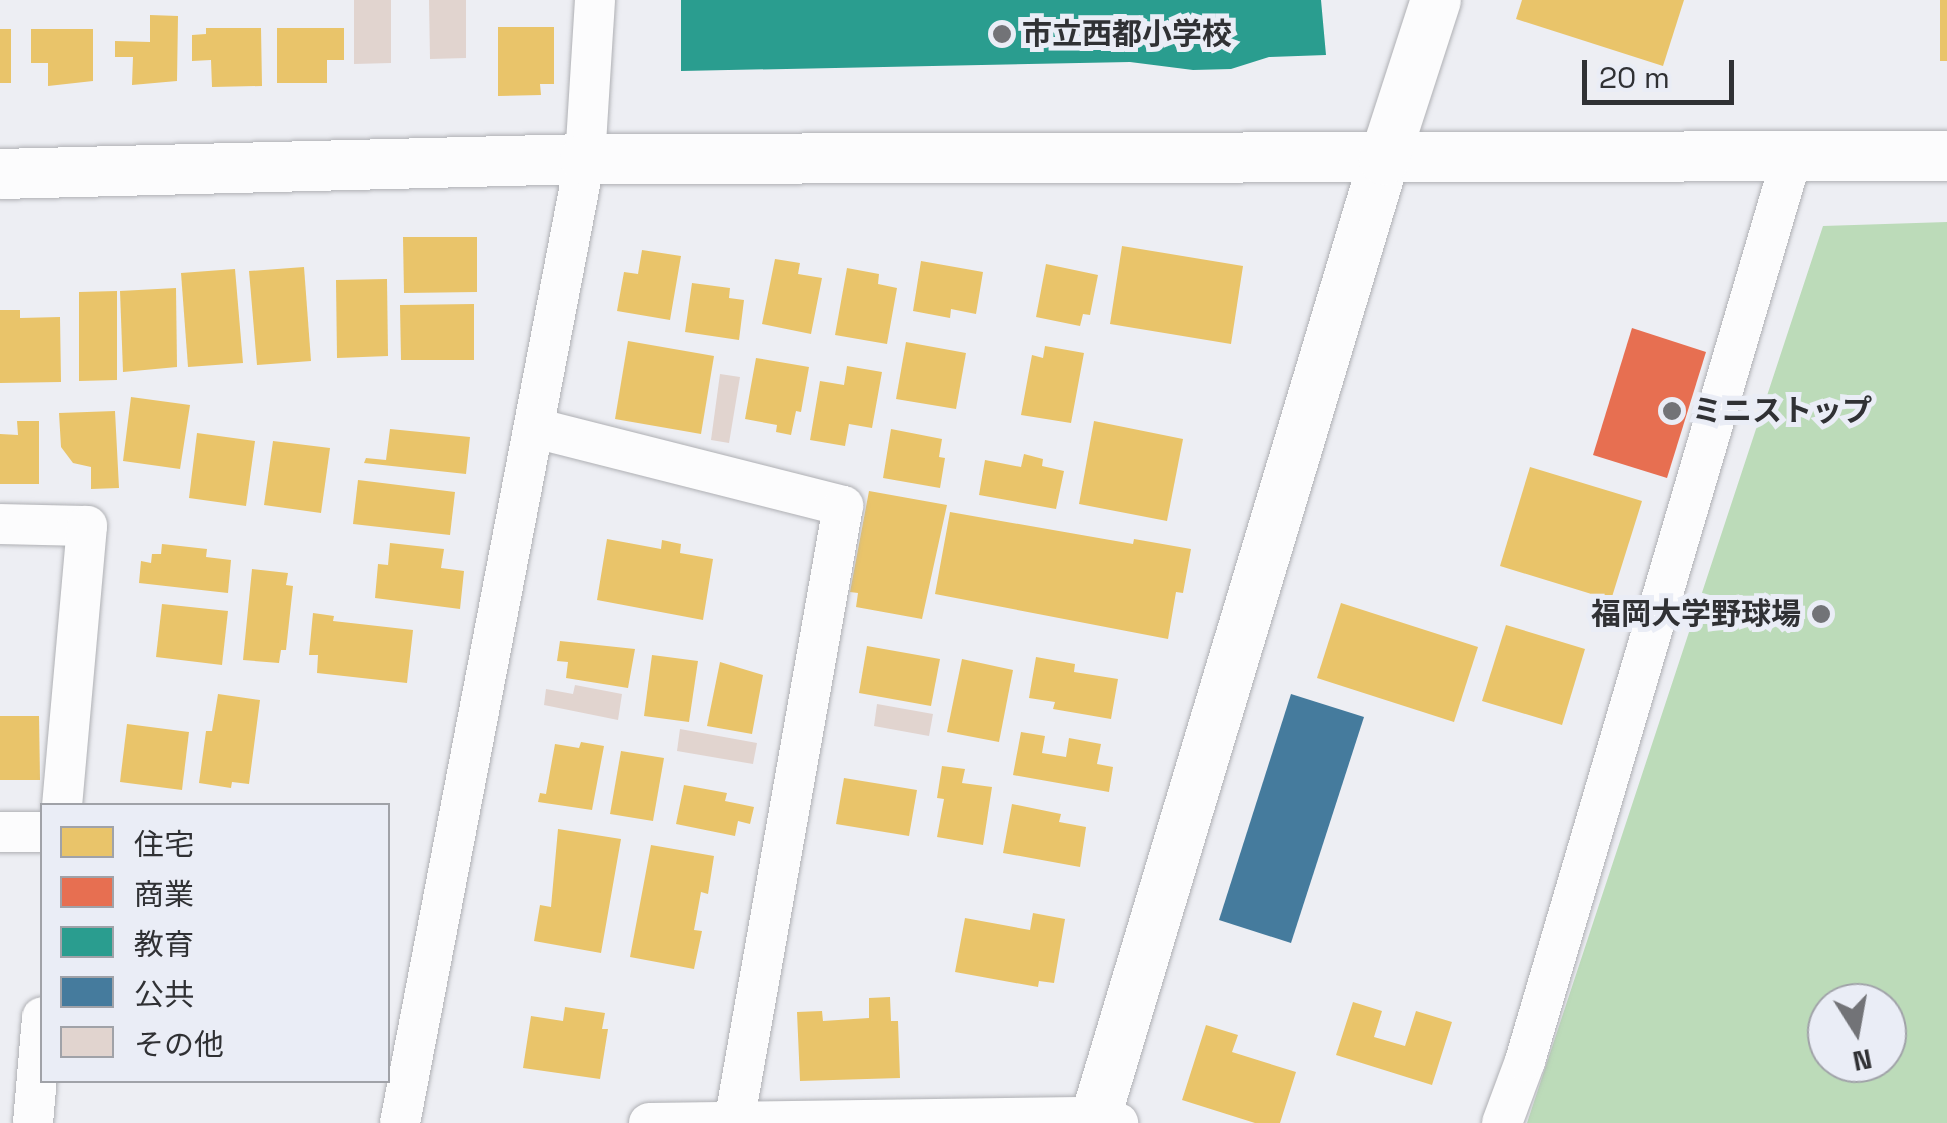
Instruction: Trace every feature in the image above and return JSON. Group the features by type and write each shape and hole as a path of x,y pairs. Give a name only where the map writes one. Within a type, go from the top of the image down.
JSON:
{"street":[{"path":"400,1123 585,158 595,0"},
{"path":"649,1123 1102,1121 1384,160 1436,0"},
{"path":"0,174 585,158 1384,160 1947,156"},
{"path":"1502,1123 1526,1061 1792,157"},
{"path":"535,428 843,506 734,1122"},
{"path":"0,524 87,526 62,803"},
{"path":"0,832 40,832"},
{"path":"33,1123 40,1041"}],"green space":[{"name":"福岡大学野球場","path":"1947,222 1947,1123 1527,1123 1823,226"}],"building: 住宅":[{"path":"1522,0 1684,0 1663,66 1516,19"},
{"path":"1940,0 1947,0 1947,61 1940,61"},
{"path":"150,15 178,16 177,81 132,85 133,57 115,57 115,41 150,42"},
{"path":"498,27 554,27 554,84 540,84 541,95 498,96"},
{"path":"206,28 261,28 262,86 212,87 211,60 192,61 192,35 206,34"},
{"path":"277,28 344,28 344,60 327,60 327,83 277,83"},
{"path":"0,29 11,29 11,83 0,83"},
{"path":"31,29 93,29 93,81 48,86 48,63 31,63"},
{"path":"403,237 477,237 477,292 404,293"},
{"path":"1122,246 1243,266 1231,344 1110,324"},
{"path":"642,250 681,256 670,320 617,311 624,272 638,274"},
{"path":"775,259 800,263 798,274 822,278 811,334 762,324"},
{"path":"921,261 983,272 976,314 951,309 950,318 913,311"},
{"path":"1046,264 1098,275 1090,315 1083,314 1080,326 1036,317"},
{"path":"304,267 311,361 257,365 249,271"},
{"path":"847,268 879,274 878,284 897,288 887,344 835,335"},
{"path":"235,269 243,363 188,367 181,273"},
{"path":"387,279 388,356 337,358 336,280"},
{"path":"692,283 730,288 729,298 744,300 739,340 685,332"},
{"path":"176,288 177,367 123,372 120,291"},
{"path":"117,291 117,380 79,381 79,292"},
{"path":"474,304 474,360 401,360 400,305"},
{"path":"0,310 20,310 20,318 60,317 61,382 0,383"},
{"path":"628,341 714,356 701,434 615,419"},
{"path":"906,342 966,353 956,409 896,399"},
{"path":"1045,346 1084,353 1071,423 1021,415 1032,355 1043,358"},
{"path":"756,358 809,367 801,412 796,411 791,435 776,432 777,425 745,419"},
{"path":"847,366 882,372 872,428 849,424 845,446 810,440 820,381 844,385"},
{"path":"131,397 190,405 180,469 123,461"},
{"path":"115,411 119,488 91,489 91,467 73,463 61,447 59,413"},
{"path":"17,421 39,421 39,484 0,484 0,434 18,435"},
{"path":"1094,421 1183,439 1167,521 1079,504"},
{"path":"390,429 470,437 466,474 364,463 366,458 386,460"},
{"path":"891,429 942,439 939,457 945,458 940,488 883,478"},
{"path":"197,433 255,441 246,506 189,498"},
{"path":"273,441 330,448 321,513 264,505"},
{"path":"1024,454 1043,459 1042,466 1064,471 1056,509 979,495 985,460 1021,467"},
{"path":"1530,467 1642,501 1611,600 1500,566"},
{"path":"358,480 455,492 450,535 353,524"},
{"path":"869,491 947,505 922,619 856,607 858,593 850,592"},
{"path":"950,512 1133,544 1134,539 1191,549 1183,593 1176,592 1168,639 935,594"},
{"path":"607,539 661,549 662,540 681,544 680,553 713,559 703,620 597,600"},
{"path":"390,543 444,549 441,568 464,571 460,609 375,598 378,564 388,565"},
{"path":"162,544 207,549 206,557 231,560 228,593 139,583 141,561 151,563 152,554 161,554"},
{"path":"252,569 288,573 286,585 293,586 286,650 281,650 279,663 243,660"},
{"path":"1341,603 1478,647 1454,722 1317,678"},
{"path":"162,604 228,611 222,665 156,657"},
{"path":"313,613 334,616 333,621 413,630 407,683 317,673 318,655 309,655"},
{"path":"1506,625 1585,649 1562,725 1482,701"},
{"path":"560,641 635,649 628,688 566,678 568,662 557,661"},
{"path":"867,646 940,659 931,706 859,693"},
{"path":"652,655 698,661 689,722 644,716"},
{"path":"1036,657 1075,664 1074,672 1118,679 1111,719 1053,709 1055,702 1029,698"},
{"path":"962,659 1013,670 999,742 947,732"},
{"path":"720,662 763,675 752,734 707,726"},
{"path":"218,694 260,700 249,784 232,782 231,788 199,783 206,731 212,731"},
{"path":"0,716 39,716 40,780 0,780"},
{"path":"127,724 189,732 182,790 120,782"},
{"path":"1021,732 1045,736 1042,753 1066,757 1069,738 1101,744 1097,764 1113,767 1109,792 1013,775"},
{"path":"581,742 604,746 592,810 538,802 540,793 546,794 555,744 579,748"},
{"path":"621,751 664,758 653,821 610,814"},
{"path":"942,766 965,769 962,783 992,787 983,845 937,837 944,799 937,798"},
{"path":"844,778 917,790 909,836 836,824"},
{"path":"684,785 727,793 725,801 754,807 750,824 738,821 735,836 676,824"},
{"path":"1012,804 1061,814 1059,822 1086,827 1080,867 1003,853"},
{"path":"558,829 621,839 601,953 534,941 540,905 551,907"},
{"path":"651,845 714,856 708,894 701,892 694,930 702,931 694,969 630,957"},
{"path":"1033,913 1065,919 1054,983 1039,981 1038,987 955,972 965,918 1030,930"},
{"path":"890,997 891,1021 898,1021 900,1078 800,1081 797,1012 822,1011 823,1021 869,1018 869,998"},
{"path":"1353,1002 1382,1011 1374,1037 1405,1046 1416,1011 1452,1022 1432,1085 1336,1055"},
{"path":"565,1007 605,1013 602,1029 608,1029 600,1079 523,1068 531,1016 563,1021"},
{"path":"1206,1025 1238,1035 1232,1052 1296,1072 1280,1123 1255,1123 1182,1100"}],"building: 商業":[{"path":"1632,328 1706,352 1667,478 1593,455"}],"building: 教育":[{"path":"681,0 1321,0 1326,55 1269,57 1231,69 1193,70 1130,62 681,71"}],"building: 公共":[{"path":"1291,694 1364,717 1291,943 1219,920"}],"building: その他":[{"path":"354,0 391,0 391,63 354,64"},
{"path":"429,0 466,0 466,58 430,59"},
{"path":"720,374 740,377 729,443 711,440"},
{"path":"575,685 622,694 618,720 544,705 546,689 573,694"},
{"path":"877,704 933,714 929,736 874,726"},
{"path":"680,729 757,743 753,764 677,751"}],"place":[{"name":"市立西都小学校","path":"1002,34"},
{"name":"ミニストップ","path":"1672,411"},
{"name":"福岡大学野球場","path":"1821,614"}]}
